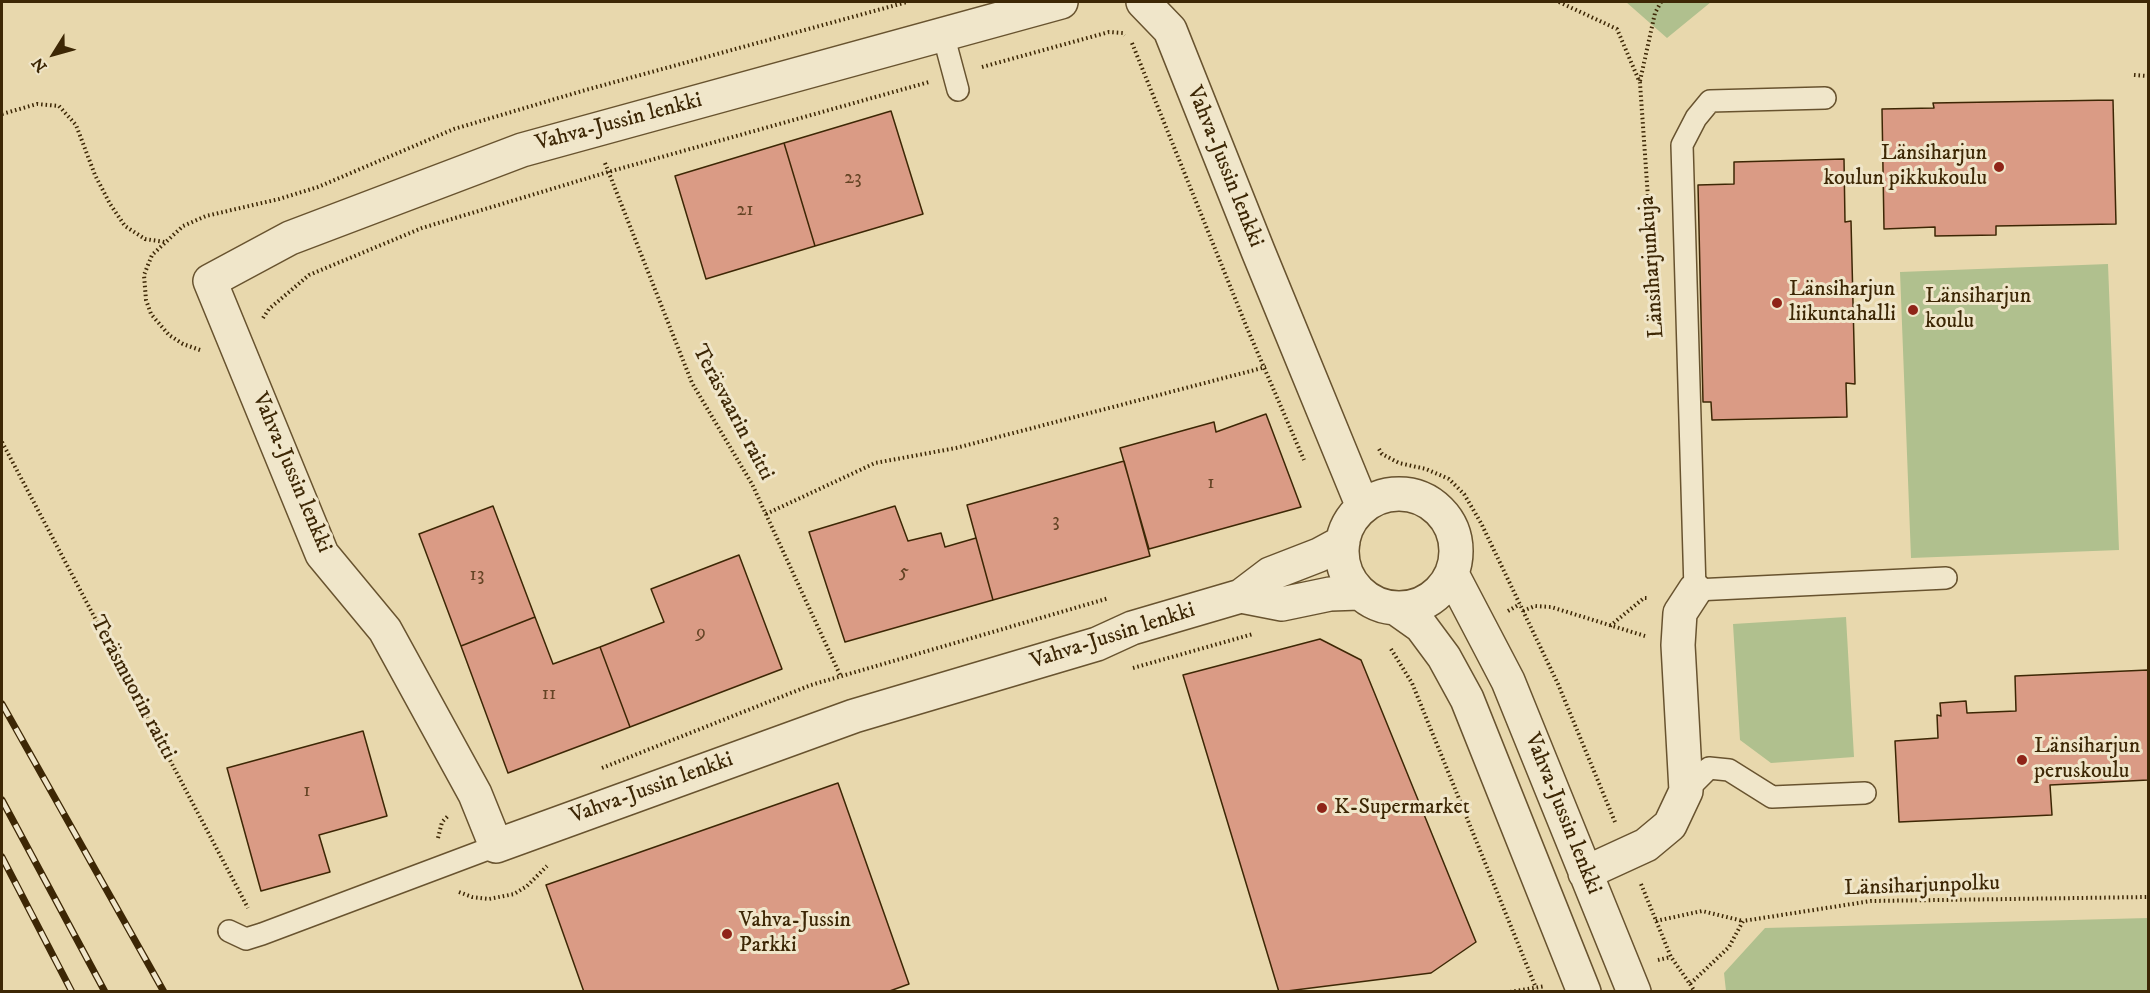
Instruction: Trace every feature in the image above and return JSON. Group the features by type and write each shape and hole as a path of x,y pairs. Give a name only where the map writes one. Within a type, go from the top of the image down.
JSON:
{"street":[{"name":"Vahva-Jussin lenkki","path":"1062,2 522,150 290,238 210,281 322,554 385,630 475,794 496,846 854,716 1097,644 1132,628 1241,597 1270,574 1319,555 1343,542"},
{"name":"Vahva-Jussin lenkki","path":"1143,2 1170,30 1363,507"},
{"path":"1388,495 1416,496 1439,510 1448,521 1457,547 1452,574 1445,586 1430,600 1411,608 1397,609 1370,601 1359,593 1345,570 1343,542 1347,529 1363,507 1375,499 1388,495"},
{"name":"Vahva-Jussin lenkki","path":"1452,574 1508,681 1634,992"},
{"path":"1585,873 1646,845 1670,825 1686,791 1678,645 1680,613 1695,590"},
{"name":"Vahva-Jussin lenkki","path":"1241,597 1282,604 1330,594 1359,593"},
{"name":"Vahva-Jussin lenkki","path":"1397,609 1421,626 1444,657 1467,699 1584,992"}],"lane":[{"path":"943,34 956,82"},
{"path":"1824,98 1710,101 1696,118 1682,145 1695,590 1946,578"},
{"path":"1686,791 1709,768 1729,770 1772,797 1865,793"},
{"path":"229,931 246,939 262,934 496,846"}],"path":[{"path":"907,2 582,91 454,129 318,187 279,199 206,216 183,226 152,255 144,275 146,300 151,314 169,335 192,348 201,351 217,351 237,346 255,331 269,309 309,275 422,228 608,172 956,82 1109,32 1123,33 1132,42 1305,464"},
{"name":"Länsiharjunkuja","path":"1559,2 1617,29 1640,83 1656,308"},
{"path":"1640,83 1654,13 1661,2"},
{"path":"2134,75 2148,76"},
{"name":"Teräsvaarin raitti","path":"582,91 608,172 692,383 752,484 841,676"},
{"path":"2,114 37,104 59,106 76,125 95,175 125,226 145,239 165,242"},
{"path":"766,514 875,463 956,448 1302,358"},
{"name":"Teräsmuorin raitti","path":"2,442 262,934"},
{"path":"1375,444 1383,454 1399,463 1449,479 1464,494 1481,523 1558,684 1671,957 1695,992"},
{"path":"1610,626 1644,598 1652,597"},
{"path":"1523,611 1534,606 1551,608 1648,637"},
{"path":"1127,670 1254,634"},
{"path":"1390,647 1412,683 1536,988"},
{"name":"Länsiharjunpolku","path":"1743,921 1871,901 2148,897"},
{"path":"1656,921 1702,911 1743,921 1729,947 1690,984"}],"green space":[{"path":"1626,2 1711,2 1667,38"},
{"path":"2108,264 2119,550 1911,558 1900,272"},
{"path":"1846,617 1854,757 1771,763 1740,740 1733,624"},
{"path":"2148,918 2148,991 1726,991 1724,973 1765,928"}],"building":[{"name":"Länsiharjun koulun pikkukoulu","path":"2113,100 2116,224 1996,226 1996,235 1935,236 1935,227 1884,229 1882,109 1934,108 1933,103"},
{"path":"891,111 923,214 815,246 784,143"},
{"path":"784,143 815,246 706,279 675,176"},
{"name":"Länsiharjun liikuntahalli","path":"1844,159 1845,222 1851,221 1855,384 1846,383 1847,417 1712,420 1711,402 1703,402 1698,185 1734,184 1734,162"},
{"path":"1266,414 1301,507 1149,549 1120,448 1214,422 1216,432"},
{"path":"1124,461 1150,556 993,600 967,505"},
{"path":"493,506 535,617 461,646 419,534"},
{"path":"895,506 908,541 941,533 945,547 976,538 993,600 845,642 809,532"},
{"path":"739,555 782,669 630,727 600,647 664,622 651,589"},
{"path":"535,617 553,664 600,647 630,727 508,773 461,646"},
{"name":"K-Supermarket","path":"1320,639 1361,660 1476,942 1431,973 1279,992 1183,675"},
{"name":"Länsiharjun peruskoulu","path":"2148,670 2148,780 2050,785 2052,815 1899,822 1895,741 1938,738 1937,715 1941,716 1940,703 1966,701 1967,713 2016,711 2015,676"},
{"path":"363,731 387,816 319,835 330,872 261,891 227,768"},
{"name":"Vahva-Jussin Parkki","path":"838,783 909,984 887,992 584,992 546,885"}],"railway":[{"path":"2,704 164,992"},
{"path":"2,800 105,992"},
{"path":"2,857 72,992"}],"place":[{"name":"Länsiharjun koulun pikkukoulu","path":"1999,167"},
{"name":"Länsiharjun liikuntahalli","path":"1777,303"},
{"name":"Länsiharjun koulu","path":"1913,310"},
{"name":"Länsiharjun peruskoulu","path":"2022,760"},
{"name":"K-Supermarket","path":"1322,808"},
{"name":"Vahva-Jussin Parkki","path":"727,934"}]}
